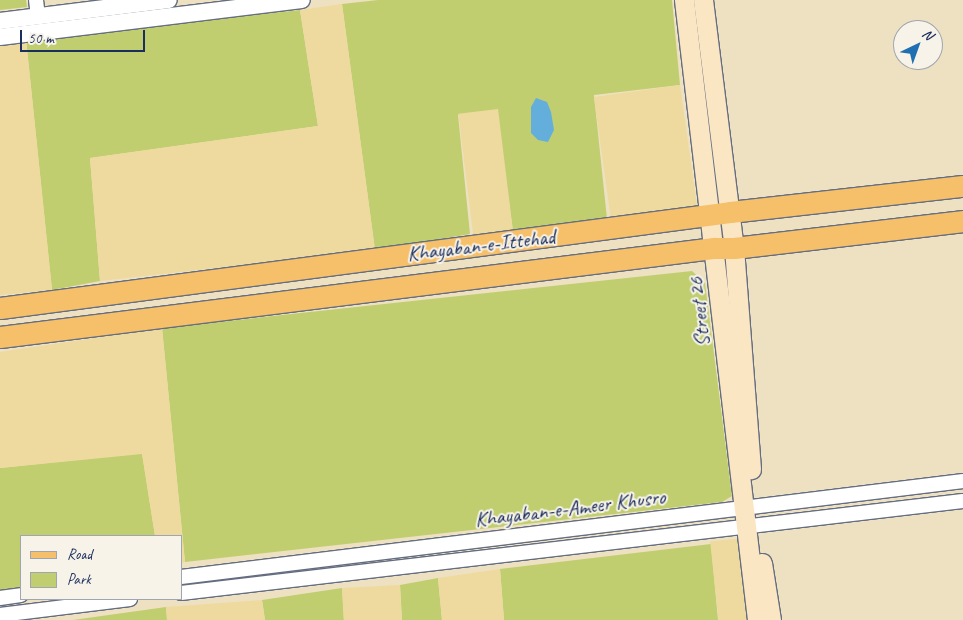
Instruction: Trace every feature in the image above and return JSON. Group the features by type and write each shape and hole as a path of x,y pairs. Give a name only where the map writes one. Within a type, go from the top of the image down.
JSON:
{"main road":[{"name":"Street 26","path":"684,0 709,215 724,248"},
{"name":"Street 26","path":"703,0 730,212 724,248 757,620"},
{"name":"Khayaban-e-Ittehad","path":"0,308 730,212 963,186"},
{"name":"Khayaban-e-Ittehad","path":"0,337 963,220"},
{"name":"Street 26","path":"749,517 771,620"}],"street":[{"path":"36,0 38,17"},
{"path":"165,8 169,0"},
{"path":"0,21 165,8 302,0"},
{"path":"0,37 165,8"},
{"name":"Khayaban-e-Ameer Khusro","path":"182,593 749,517 963,481"},
{"name":"Khayaban-e-Ameer Khusro","path":"182,577 749,517 963,501"},
{"path":"0,598 20,596"},
{"path":"0,615 87,601 112,600"}],"green space":[{"path":"0,0 26,0 27,7 0,10"},
{"path":"378,0 672,0 680,85 594,95 607,219 513,232 497,110 458,115 470,234 375,250 342,4"},
{"path":"300,10 318,126 90,158 100,281 52,290 26,39"},
{"path":"692,271 705,283 732,496 722,502 185,562 162,328"},
{"path":"142,453 155,535 20,535 20,588 0,591 0,468"},
{"path":"711,544 718,620 504,620 500,569"},
{"path":"438,578 442,620 402,620 400,585"},
{"path":"342,588 344,620 265,620 262,600"},
{"path":"166,607 167,620 73,620"}],"sand":[{"path":"342,4 375,250 100,281 90,158 318,126 300,10"},
{"path":"26,39 52,290 0,295 0,44"},
{"path":"680,85 697,206 611,218 594,97"},
{"path":"498,109 513,232 473,237 458,114"},
{"path":"162,328 185,562 182,563 182,535 155,535 142,454 0,468 0,352"},
{"path":"743,538 752,620 718,620 710,541"},
{"path":"500,569 504,620 442,620 438,578"},
{"path":"400,585 402,620 344,620 342,588"},
{"path":"262,600 265,620 167,620 166,607"}],"water":[{"path":"536,98 547,102 551,112 554,130 548,142 538,140 531,133 531,107"}]}
